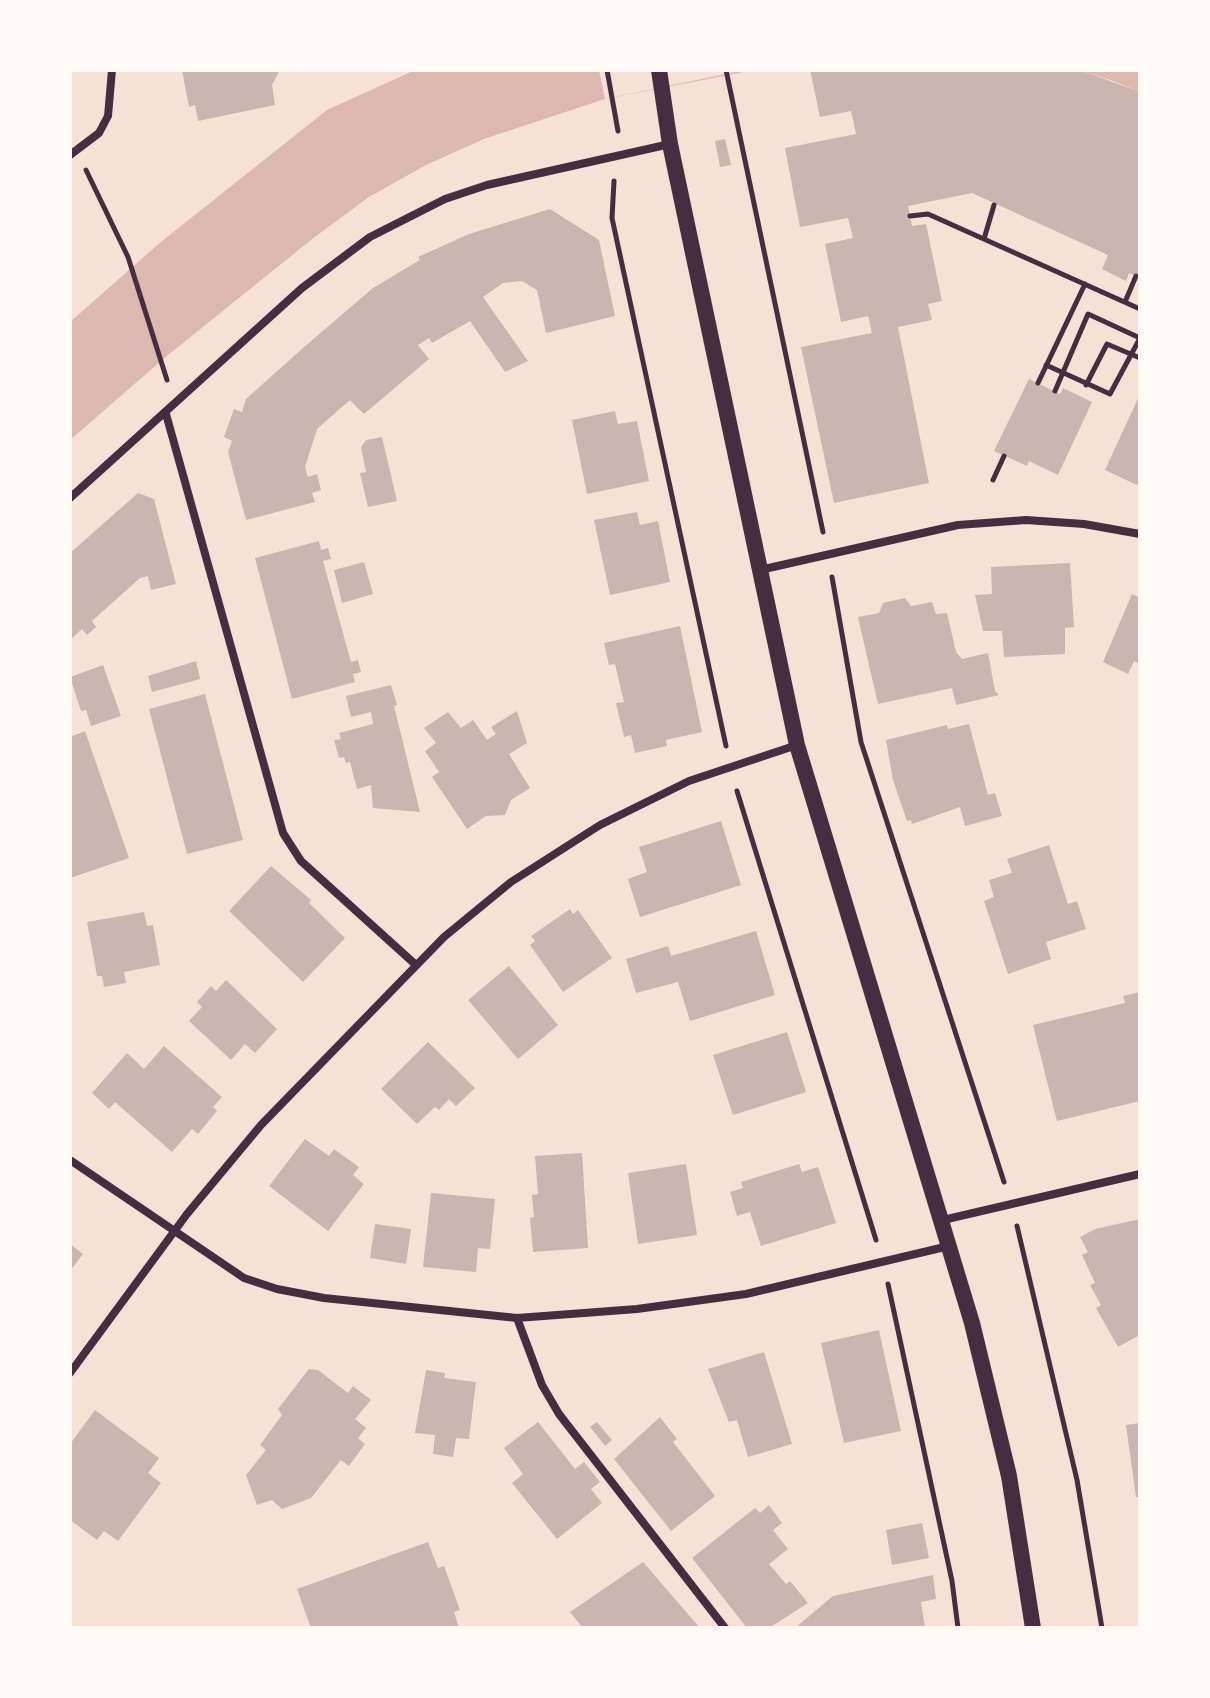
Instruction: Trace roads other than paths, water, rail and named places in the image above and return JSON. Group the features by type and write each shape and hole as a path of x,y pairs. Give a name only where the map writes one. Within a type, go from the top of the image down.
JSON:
{"main road":[{"path":"659,70 670,144 797,745 943,1220 997,1418 1033,1628"}],"street":[{"path":"73,153 99,133 108,116 112,70"},
{"path":"70,498 302,288 382,231 445,199 487,185 670,144"},
{"path":"166,414 283,833 301,861 416,965"},
{"path":"759,571 958,525 1026,520 1084,524 1140,534"},
{"path":"70,1373 174,1231 261,1125 416,965 477,909 552,854 652,798 730,766 797,745"},
{"path":"70,1160 244,1278 277,1289 517,1318 695,1302 949,1246"},
{"path":"943,1220 1140,1174"},
{"path":"517,1318 542,1385 559,1414 725,1628"}]}
